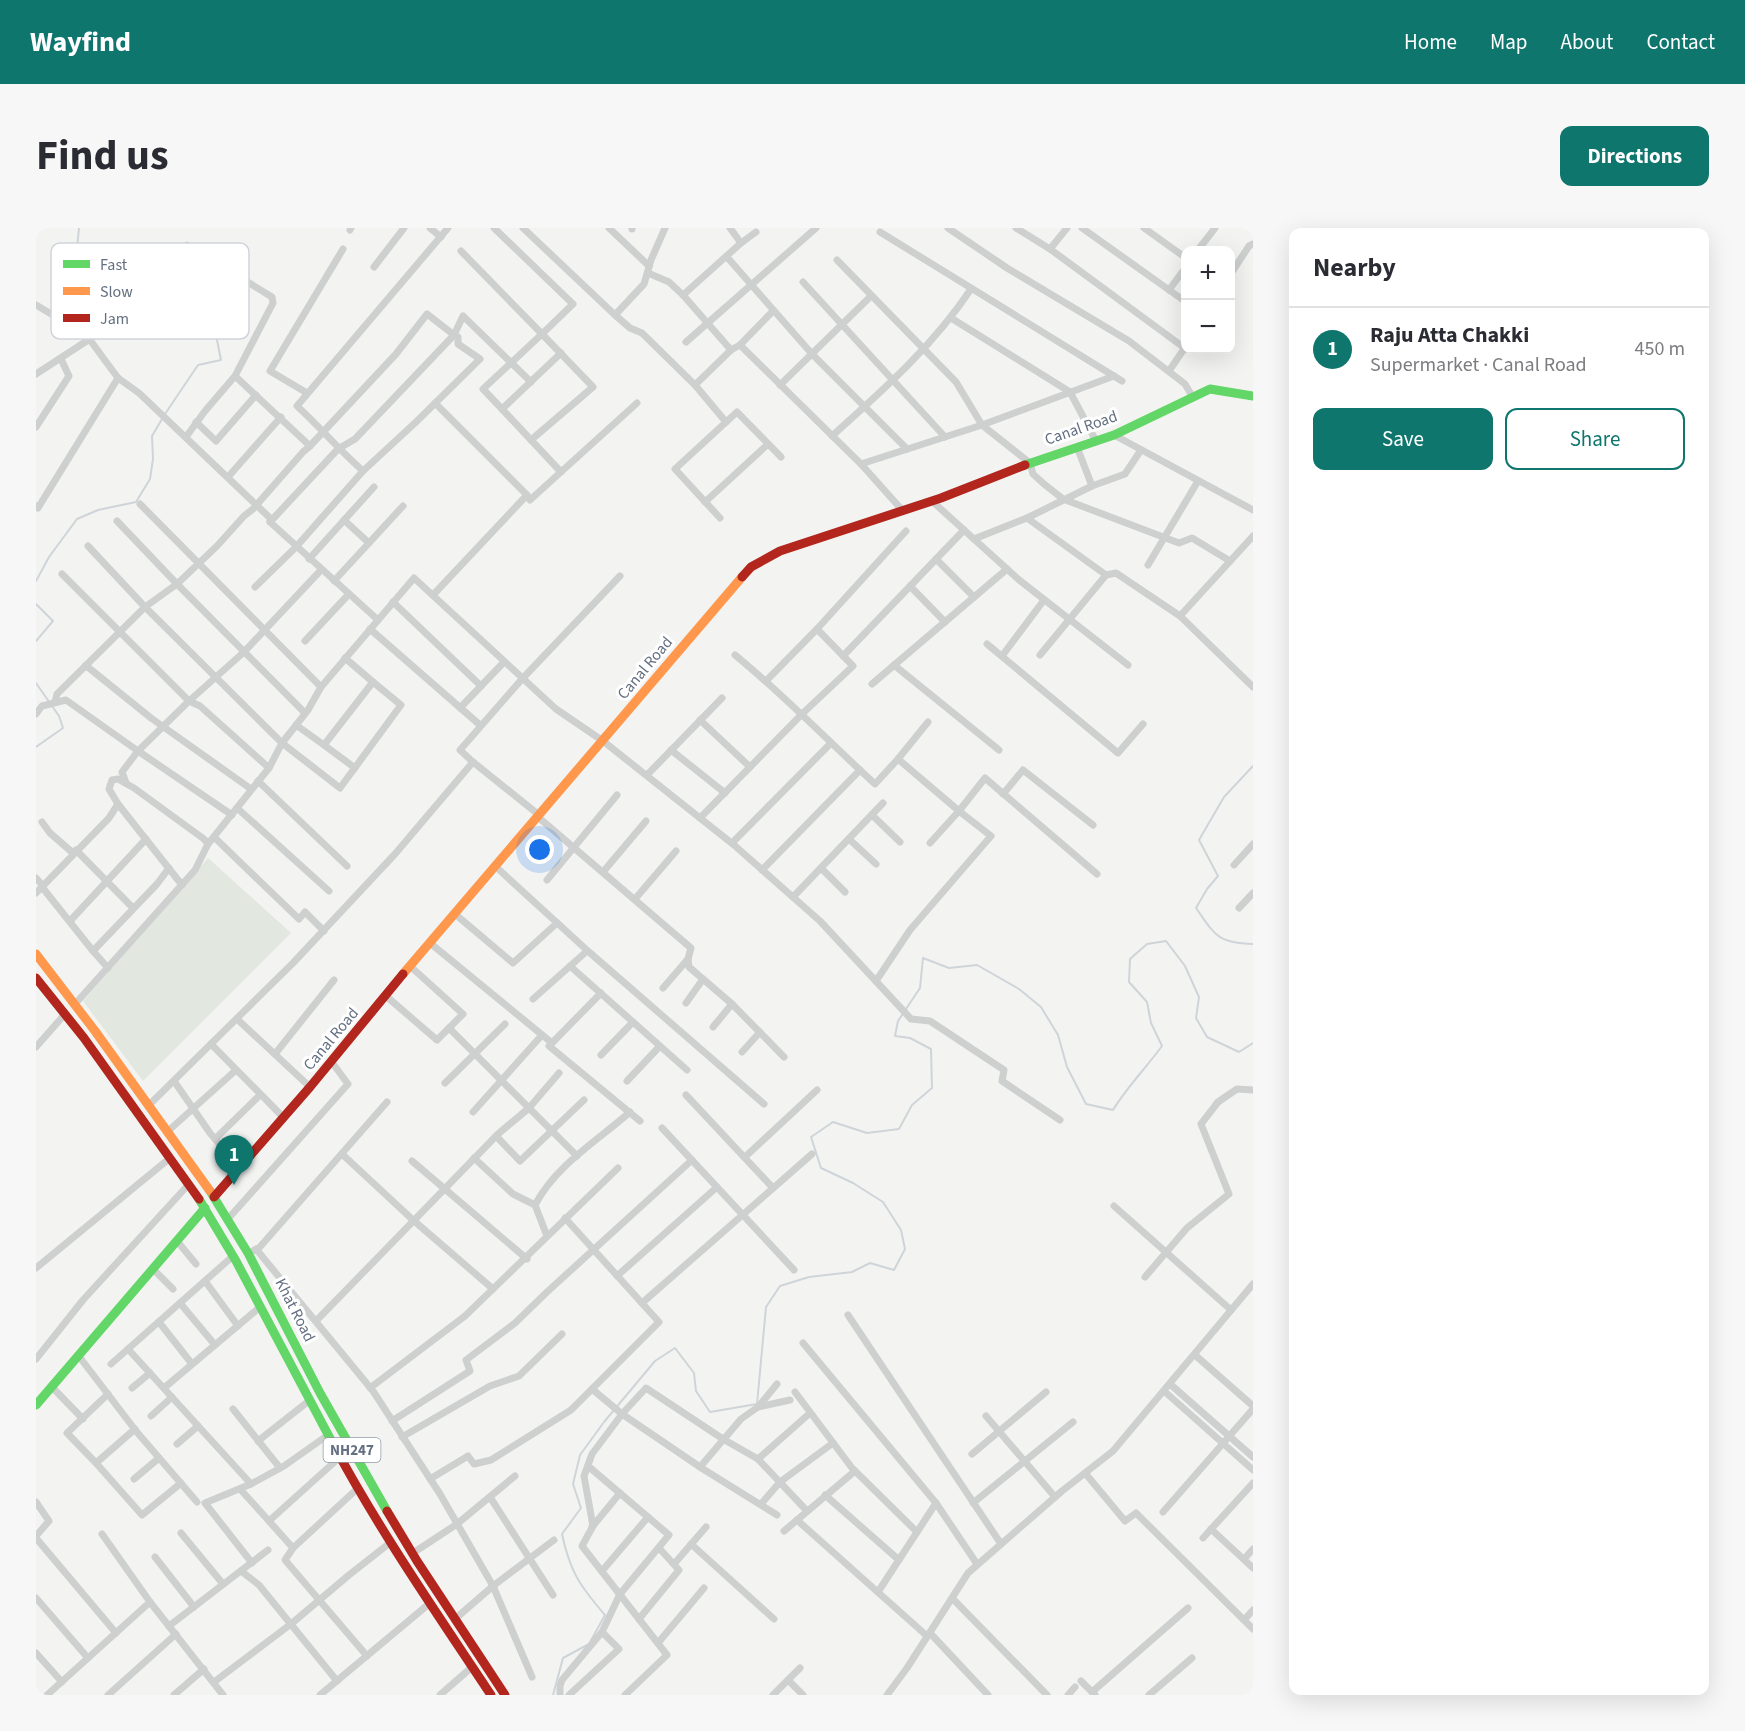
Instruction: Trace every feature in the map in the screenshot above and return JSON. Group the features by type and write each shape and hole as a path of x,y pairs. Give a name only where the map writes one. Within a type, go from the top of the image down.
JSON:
{"main road":[{"name":"Canal Road","path":"205,1208 751,567 780,551 932,501 1030,463 1114,435 1210,389 1253,396"},
{"name":"Khat Road","path":"36,954 149,1105 252,1251 340,1428 412,1553 505,1695"},
{"name":"Khat Road","path":"36,978 65,1014 205,1208 358,1488 490,1695"},
{"path":"65,1014 75,1004"},
{"path":"36,1405 205,1208"},
{"path":"328,1435 340,1428"},
{"path":"391,1542 402,1535"},
{"path":"443,1623 454,1617"}],"street":[{"path":"374,267 404,228"},
{"path":"430,228 441,237"},
{"path":"363,471 338,449 324,431 297,405 448,228"},
{"path":"494,228 573,304 483,389 561,472"},
{"path":"523,228 615,315 630,328 642,333 695,385 726,422"},
{"path":"609,228 649,270 669,282 684,295 731,350"},
{"path":"615,315 645,284 665,228"},
{"path":"730,228 741,243"},
{"path":"686,342 816,228"},
{"path":"948,228 1007,268 1129,341 1185,384 1192,396"},
{"path":"1016,228 1050,249 1181,345"},
{"path":"1050,249 1067,228"},
{"path":"1082,228 1182,300"},
{"path":"1144,228 1181,255"},
{"path":"1201,246 1215,228"},
{"path":"684,295 756,232"},
{"path":"880,232 1122,381"},
{"path":"1235,267 1249,246 1253,244"},
{"path":"307,393 270,371 344,249"},
{"path":"461,251 593,387 531,440"},
{"path":"727,257 812,354 907,449"},
{"path":"837,260 956,382 982,425 1030,463 1033,474 1064,500 1179,543 1192,538 1230,561"},
{"path":"1169,290 1181,273"},
{"path":"803,282 945,438"},
{"path":"186,437 235,376 273,303 272,297 249,283"},
{"path":"832,436 893,381 951,318 971,289"},
{"path":"780,385 871,296"},
{"path":"36,305 51,314"},
{"path":"695,385 774,311"},
{"path":"55,702 57,694 120,631 145,607 177,584 256,504 396,354 427,314 458,337 458,344 480,359 363,471 296,547 255,588"},
{"path":"270,522 338,449 355,439 454,334 463,316 531,382"},
{"path":"951,318 1070,392 1096,441"},
{"path":"36,374 90,340 118,378 139,393 256,504 270,518 270,522 296,547 378,620"},
{"path":"740,345 861,464 903,511"},
{"path":"502,409 561,353"},
{"path":"1169,371 1182,354"},
{"path":"36,427 69,376 61,359"},
{"path":"235,376 310,446"},
{"path":"861,464 945,438 1114,376"},
{"path":"37,508 118,378"},
{"path":"196,422 216,441 256,395"},
{"path":"435,403 530,500 637,403"},
{"path":"720,518 675,470 737,412 781,457"},
{"path":"228,477 281,417"},
{"path":"1114,435 1253,510"},
{"path":"705,502 768,444"},
{"path":"1077,447 1092,486"},
{"path":"974,539 1027,518 1092,486 1125,474 1141,450"},
{"path":"1148,565 1198,481"},
{"path":"309,559 374,487"},
{"path":"433,595 527,495"},
{"path":"932,501 1044,600 1128,665"},
{"path":"140,504 321,687"},
{"path":"334,581 403,506"},
{"path":"1027,518 1106,575"},
{"path":"117,520 305,713"},
{"path":"344,520 369,543"},
{"path":"843,656 964,530"},
{"path":"766,681 817,629 906,531"},
{"path":"1180,616 1253,536"},
{"path":"88,546 145,607 282,743 340,788 401,705 345,658"},
{"path":"936,559 974,597"},
{"path":"872,684 1007,569"},
{"path":"126,783 122,772 138,751 244,652 321,570"},
{"path":"1040,655 1106,575 1116,573 1180,616 1253,687"},
{"path":"62,574 189,701 200,706 269,768"},
{"path":"620,576 522,679 460,750 691,948 688,959 689,967 732,1004 784,1057"},
{"path":"75,1004 195,870 208,844 269,768 282,743 321,687 414,578 556,709 647,775 732,843 793,897 820,921 911,1019 930,1021 1004,1070 1002,1081 1060,1120"},
{"path":"910,586 945,622"},
{"path":"305,641 349,594"},
{"path":"1002,656 1044,600"},
{"path":"393,602 481,686"},
{"path":"370,629 480,725"},
{"path":"700,818 800,716 853,666 817,629"},
{"path":"987,644 1118,753 1143,724"},
{"path":"735,655 766,681 800,716 875,784 928,722"},
{"path":"460,708 504,662"},
{"path":"894,665 999,750"},
{"path":"85,666 251,789"},
{"path":"324,745 373,682"},
{"path":"647,775 722,698"},
{"path":"36,714 42,706 66,700 232,815"},
{"path":"700,720 750,767"},
{"path":"296,724 355,768"},
{"path":"732,843 831,743"},
{"path":"671,750 724,793"},
{"path":"876,981 910,930 992,836 959,812 897,759"},
{"path":"149,1105 324,931 395,855 473,762"},
{"path":"762,870 860,770"},
{"path":"1003,794 1023,770 1093,825"},
{"path":"930,843 959,812 985,778 1097,874"},
{"path":"182,885 108,789 112,780 118,779 126,783 208,844"},
{"path":"258,781 347,866"},
{"path":"547,880 617,795"},
{"path":"793,897 883,803"},
{"path":"36,893 109,818 118,804"},
{"path":"237,808 328,891"},
{"path":"872,815 900,842"},
{"path":"603,872 646,821"},
{"path":"42,822 50,833 75,852 133,908"},
{"path":"214,837 300,919 305,912 324,931"},
{"path":"70,921 146,839"},
{"path":"849,839 876,864"},
{"path":"1234,865 1253,844"},
{"path":"635,899 676,851"},
{"path":"495,866 587,951 764,1104"},
{"path":"93,951 157,884 169,868"},
{"path":"821,868 845,892"},
{"path":"36,878 108,968"},
{"path":"1239,908 1253,893"},
{"path":"455,914 513,963 557,923"},
{"path":"430,943 552,1043"},
{"path":"533,999 587,951"},
{"path":"663,988 688,959"},
{"path":"386,996 436,1040 463,1014 410,966"},
{"path":"570,966 687,1070"},
{"path":"686,1003 703,979"},
{"path":"275,1054 334,980"},
{"path":"601,993 549,1046 640,1120"},
{"path":"713,1028 732,1004"},
{"path":"36,1047 65,1014"},
{"path":"237,1019 310,1087"},
{"path":"601,1055 633,1022"},
{"path":"445,1083 505,1024"},
{"path":"449,1028 577,1156"},
{"path":"742,1052 760,1032"},
{"path":"473,1112 542,1035"},
{"path":"211,1044 283,1117"},
{"path":"627,1081 660,1046"},
{"path":"228,1220 348,1084 331,1061"},
{"path":"167,1132 236,1070"},
{"path":"316,1321 496,1136 529,1108 559,1074"},
{"path":"174,1081 214,1139 239,1167"},
{"path":"1145,1277 1187,1228 1229,1194 1201,1124 1218,1102 1237,1089 1253,1090"},
{"path":"745,1157 817,1090"},
{"path":"214,1139 260,1095"},
{"path":"686,1095 773,1188"},
{"path":"496,1136 520,1161 584,1100"},
{"path":"387,1102 252,1251 316,1321 370,1388 392,1421 430,1479 493,1586 532,1677"},
{"path":"535,1205 544,1189 577,1156 630,1112"},
{"path":"662,1128 794,1270"},
{"path":"342,1154 412,1220 493,1289"},
{"path":"642,1303 812,1154"},
{"path":"36,1268 170,1158"},
{"path":"474,1158 513,1194 535,1205 547,1236"},
{"path":"392,1421 470,1371 466,1360 515,1323 692,1160"},
{"path":"412,1161 526,1258"},
{"path":"370,1388 465,1316 618,1168"},
{"path":"36,1359 83,1300 189,1184"},
{"path":"617,1276 717,1187"},
{"path":"1114,1206 1231,1310"},
{"path":"430,1479 468,1456 474,1464 491,1460 571,1410 659,1322 565,1218"},
{"path":"177,1241 196,1264"},
{"path":"111,1364 233,1256"},
{"path":"153,1269 173,1290"},
{"path":"205,1281 238,1326"},
{"path":"887,1695 968,1573 1055,1497 1113,1451 1253,1284"},
{"path":"180,1303 215,1345"},
{"path":"164,1388 260,1307"},
{"path":"848,1315 1001,1544"},
{"path":"159,1322 192,1364"},
{"path":"402,1437 490,1386 519,1376 562,1334"},
{"path":"803,1343 936,1503 977,1564"},
{"path":"128,1349 251,1484"},
{"path":"78,1355 135,1429 197,1502"},
{"path":"1162,1512 1253,1407 1195,1355"},
{"path":"132,1388 150,1373"},
{"path":"699,1467 741,1419 758,1407 777,1384"},
{"path":"1170,1384 1253,1457"},
{"path":"51,1386 83,1419"},
{"path":"592,1527 584,1476 592,1455 622,1414 646,1388 723,1439 758,1459 807,1511"},
{"path":"592,1389 622,1414 699,1467 777,1515"},
{"path":"1164,1390 1253,1470"},
{"path":"795,1392 855,1471 917,1532"},
{"path":"972,1454 1046,1392"},
{"path":"108,1394 68,1433 142,1515 181,1483"},
{"path":"151,1416 172,1397"},
{"path":"258,1441 310,1400"},
{"path":"758,1407 790,1400"},
{"path":"233,1409 280,1468"},
{"path":"758,1459 810,1413"},
{"path":"986,1416 1055,1497"},
{"path":"974,1503 1073,1422"},
{"path":"177,1444 198,1426"},
{"path":"96,1463 135,1429"},
{"path":"252,1563 205,1503 251,1484 280,1468 328,1435"},
{"path":"761,1504 780,1482 833,1443"},
{"path":"269,1521 340,1456"},
{"path":"134,1479 159,1458"},
{"path":"560,1695 562,1680 602,1632 620,1594 669,1535 588,1466"},
{"path":"784,1531 855,1471"},
{"path":"1085,1473 1125,1521 1136,1513 1253,1629"},
{"path":"412,1553 457,1524 515,1476"},
{"path":"1203,1538 1253,1483"},
{"path":"358,1488 293,1548 285,1560 367,1656"},
{"path":"240,1489 293,1548"},
{"path":"620,1493 592,1527 582,1546 667,1655 625,1695"},
{"path":"825,1495 899,1560"},
{"path":"489,1497 553,1595"},
{"path":"36,1502 49,1521 36,1537 116,1633"},
{"path":"878,1592 936,1503"},
{"path":"602,1571 648,1517"},
{"path":"797,1520 928,1634 988,1695"},
{"path":"674,1564 706,1527"},
{"path":"1211,1529 1253,1568"},
{"path":"181,1533 224,1584"},
{"path":"102,1534 150,1602 223,1695"},
{"path":"454,1617 554,1540"},
{"path":"214,1682 291,1624 391,1542"},
{"path":"691,1544 774,1618"},
{"path":"639,1619 679,1570 659,1548"},
{"path":"1244,1560 1253,1549"},
{"path":"169,1626 268,1550"},
{"path":"155,1557 194,1607"},
{"path":"241,1571 259,1585 337,1681"},
{"path":"658,1643 704,1588"},
{"path":"36,1598 88,1658"},
{"path":"952,1598 1047,1695"},
{"path":"47,1695 150,1602"},
{"path":"320,1695 430,1603"},
{"path":"1068,1695 1078,1684 1094,1694 1188,1608"},
{"path":"1244,1620 1253,1610"},
{"path":"569,1695 619,1649 602,1632"},
{"path":"108,1695 176,1634"},
{"path":"36,1653 62,1682"},
{"path":"1149,1695 1192,1658"},
{"path":"440,1695 472,1667"},
{"path":"773,1695 800,1668"},
{"path":"174,1695 204,1669"},
{"path":"788,1680 804,1695"}],"shaded area":[{"path":"208,858 291,933 143,1081 83,1001"}],"waterway":[{"path":"78,243 79,228"},
{"path":"165,414 198,365 221,360 217,339"},
{"path":"36,581 49,557 77,519 98,510 136,502 150,479 153,459 152,436 162,419"},
{"path":"36,604 53,621 36,641"},
{"path":"36,683 59,716 63,728 36,747"},
{"path":"1253,766 1224,797 1199,840 1218,876 1196,908 1218,936 1232,942 1253,944"},
{"path":"553,1695 563,1658 589,1644 605,1615 577,1578 562,1534 581,1508 573,1484 580,1455 604,1422 655,1361 675,1348 694,1373 696,1391 710,1412 757,1404 766,1307 780,1286 809,1277 852,1272 870,1263 894,1270 905,1249 901,1230 883,1202 853,1183 821,1168 811,1137 833,1122 867,1133 899,1129 912,1105 932,1088 931,1049 910,1038 895,1036 898,1021 920,988 923,958 949,968 977,965 1019,989 1041,1007 1058,1035 1067,1067 1086,1104 1113,1110 1162,1046 1151,1023 1147,1002 1129,982 1130,959 1147,944 1166,941 1185,966 1199,997 1196,1018 1207,1037 1239,1052 1253,1043"}],"traffic: fast":[{"path":"1025,465 1114,435 1210,389 1253,396"},
{"path":"210,1191 248,1253 320,1393 387,1511"},
{"path":"199,1199 236,1261 332,1442"},
{"path":"36,1405 205,1208"}],"traffic: slow":[{"path":"403,974 742,577"},
{"path":"36,954 95,1031 210,1191"}],"traffic: jam":[{"path":"742,577 751,567 780,551 941,498 1025,465"},
{"path":"214,1197 310,1087 403,974"},
{"path":"36,978 84,1038 199,1199"},
{"path":"332,1442 388,1539 491,1695"},
{"path":"387,1511 505,1695"}],"place":[{"name":"Raju Atta Chakki","path":"234,1185"}]}
